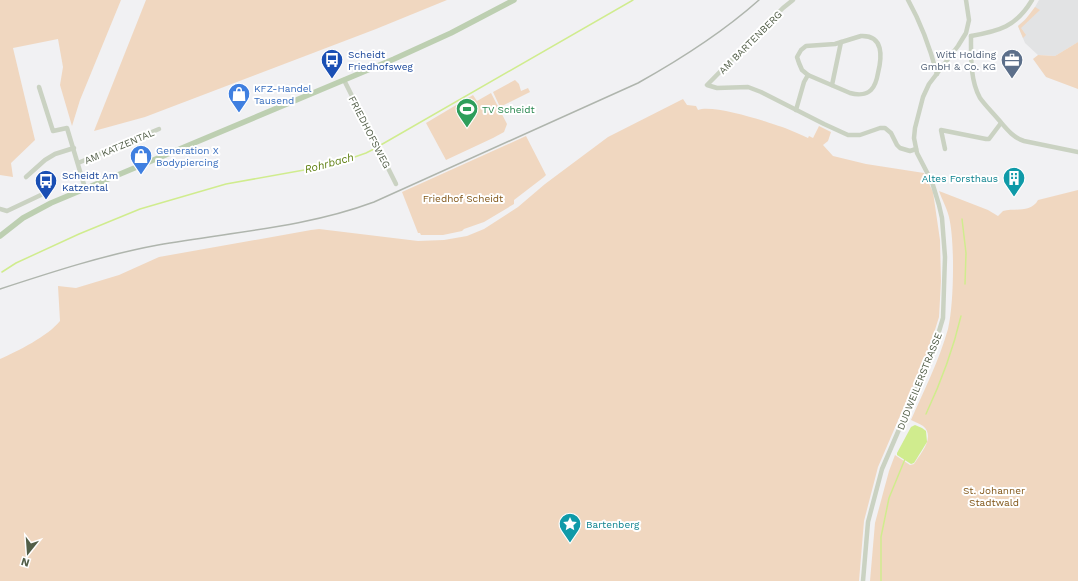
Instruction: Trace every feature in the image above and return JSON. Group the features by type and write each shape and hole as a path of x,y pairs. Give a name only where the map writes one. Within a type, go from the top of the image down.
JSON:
{"main road":[{"path":"0,236 29,214 51,202 344,80 451,33 514,0"}],"street":[{"name":"AM BARTENBERG","path":"793,0 783,8 707,85 718,88 748,87 796,110"},
{"path":"908,0 916,13 931,51 937,74"},
{"path":"966,0 969,20 966,33 971,36 988,34 1007,26 1015,20 1032,0"},
{"name":"DUDWEILERSTRASSE","path":"863,581 868,522 882,468 934,348 943,318 945,257 942,218 932,182 916,149 914,138 917,114 926,90 966,33"},
{"path":"861,36 871,37 881,50 879,70 875,84 871,90 864,94 855,94 808,75 802,70 797,56 806,46 841,42 861,36"},
{"path":"971,36 971,60 975,86 980,98 1008,131 1018,139 1078,152"},
{"path":"832,85 841,42"},
{"path":"808,75 804,82 796,110 848,135 860,136 880,128 885,128 891,133 900,148 910,150 916,149"},
{"name":"FRIEDHOFSWEG","path":"344,80 396,184"},
{"path":"39,87 52,131 67,128 85,188"},
{"path":"945,149 941,130 990,139 1001,123"},
{"name":"AM KATZENTAL","path":"78,163 159,129"},
{"path":"26,177 54,154 74,148"},
{"path":"0,209 7,211 43,194"}],"shaded area":[{"path":"1039,0 1078,0 1078,42 1055,56 1038,55 1025,43 1018,26 1031,14"},
{"path":"915,425 926,431 927,442 914,463 911,464 897,455 897,453 911,427"}],"green space":[{"path":"0,0 121,0 80,100 72,126 60,85 63,67 58,39 13,48 35,140 11,163 13,177 0,175"},
{"path":"146,0 447,0 376,29 145,117 94,131"},
{"path":"1035,7 1040,10 1021,28 1026,35 1023,38 1018,26 1025,20"},
{"path":"1078,42 1078,89 1046,77 1033,59 1038,55 1055,56"},
{"path":"515,80 519,84 521,91 528,88 530,92 500,107 493,92"},
{"name":"TV Scheidt","path":"491,93 507,124 504,132 446,160 426,123 473,95 477,101"},
{"path":"683,99 687,105 696,106 698,110 716,109 741,114 785,128 808,138 809,136 813,138 819,126 831,132 828,141 823,145 833,156 866,164 924,173 933,192 940,240 941,281 939,317 930,346 878,467 864,521 859,581 0,581 0,359 40,338 55,327 60,321 58,286 76,288 119,275 159,257 319,229 418,241 444,240 467,236 484,229 518,207 545,184 608,137"},
{"name":"Friedhof Scheidt","path":"526,136 546,175 514,200 514,204 484,222 462,231 443,235 421,235 418,233 402,192"},
{"name":"St. Johanner Stadtwald","path":"1078,190 1078,581 870,581 875,523 889,471 895,455 910,465 914,464 926,445 928,435 927,430 923,426 911,420 940,352 950,318 953,289 951,228 947,210 939,191 988,210 998,216 1003,211 1031,207 1038,200"}],"waterway":[{"name":"Rohrbach","path":"379,146 633,0"},
{"name":"Rohrbach","path":"2,272 16,263 79,234 140,209 226,184 332,165 376,148"},
{"path":"962,219 966,253 965,284"},
{"path":"926,414 946,366 961,316"},
{"path":"881,581 881,537 889,498 905,459"}],"railway":[{"path":"0,289 59,270 118,254 185,240 294,224 348,211 374,202 638,83 701,45 731,24 759,0"}],"place":[{"name":"Scheidt Friedhofsweg","path":"332,80"},
{"name":"Witt Holding GmbH & Co. KG","path":"1012,80"},
{"name":"KFZ-Handel Tausend","path":"239,114"},
{"name":"TV Scheidt","path":"467,128"},
{"name":"Generation X Bodypiercing","path":"141,176"},
{"name":"Altes Forsthaus","path":"1014,198"},
{"name":"Scheidt Am Katzental","path":"46,200"},
{"name":"Bartenberg","path":"570,544"}]}
